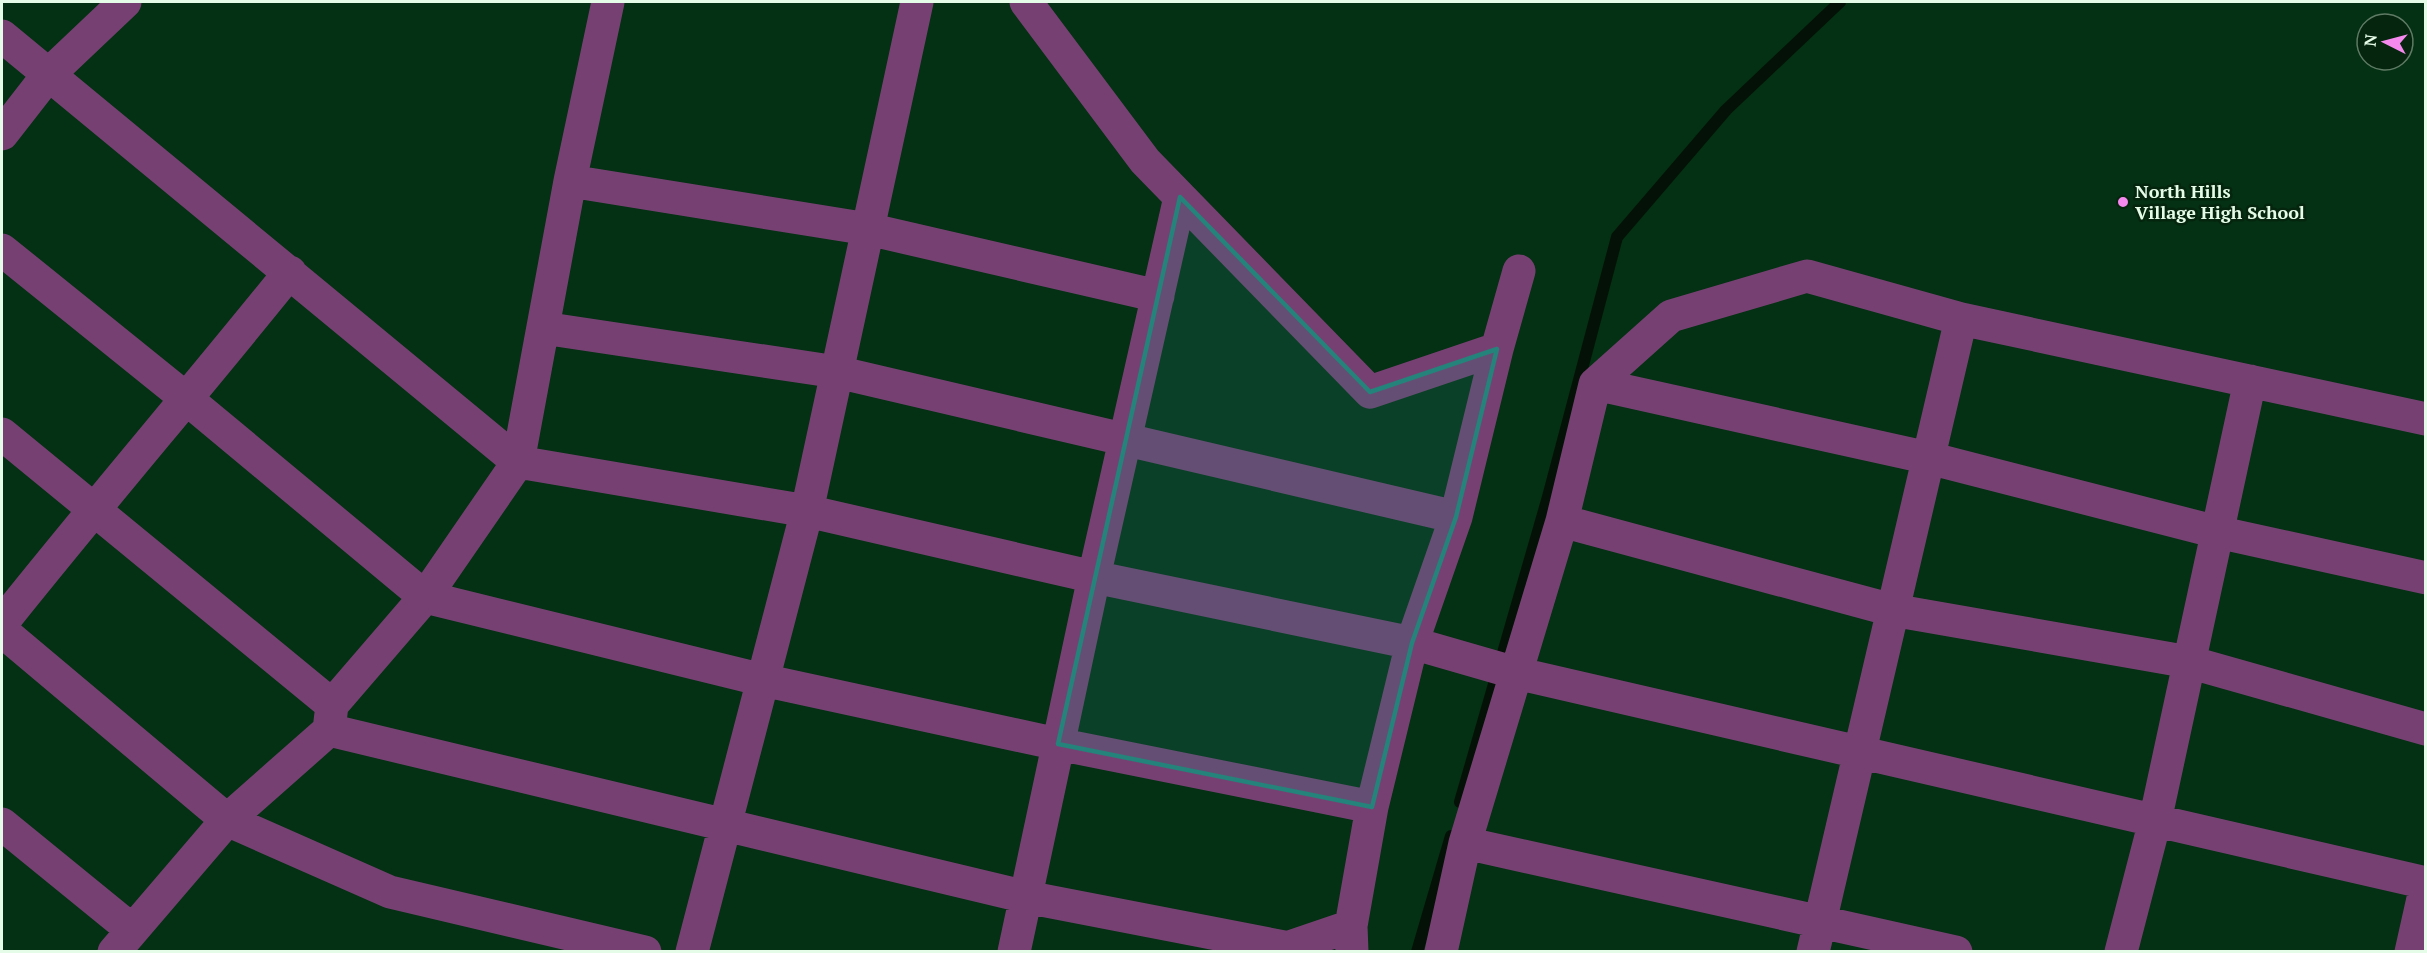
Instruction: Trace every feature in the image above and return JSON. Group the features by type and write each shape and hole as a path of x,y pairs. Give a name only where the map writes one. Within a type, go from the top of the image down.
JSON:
{"street":[{"path":"2,134 48,75 125,2"},
{"path":"2,824 123,941 227,819 331,718 425,597 518,462 570,181 608,2"},
{"path":"692,951 807,511 917,2"},
{"path":"1026,2 1145,160 1370,392 1497,349"},
{"path":"2,36 518,462 807,511 1094,578 1421,646 1508,671 2426,884 2411,951"},
{"path":"570,181 868,229 1158,296"},
{"path":"1014,951 1094,578 1180,197"},
{"path":"2,250 188,400 425,597 763,680 1058,744 1372,807"},
{"path":"2,434 94,508 331,718 725,825 1026,897 1280,949 1352,939 1372,807 1421,646 1519,271"},
{"path":"2,623 94,508 188,400 290,272"},
{"path":"1441,951 1508,671 1562,521 1595,384 1671,316 1807,276 1961,319 2426,419"},
{"path":"1816,936 1961,319"},
{"path":"543,328 837,372 1456,517"},
{"path":"2121,951 2155,821 2250,381"},
{"path":"1595,384 1929,458 2217,532 2426,578"},
{"path":"1562,521 1892,610 2189,662 2426,729"},
{"path":"2,631 227,819 390,892 645,951"},
{"path":"1465,843 1816,936 1956,951"}],"highlighted area":[{"path":"1180,197 1370,392 1497,349 1456,517 1412,643 1372,807 1058,744"}],"waterway":[{"path":"1460,802 1548,497 1617,237 1726,110 1840,2"},
{"path":"1417,952 1451,836"}],"place":[{"name":"North Hills Village High School","path":"2123,202"}]}
